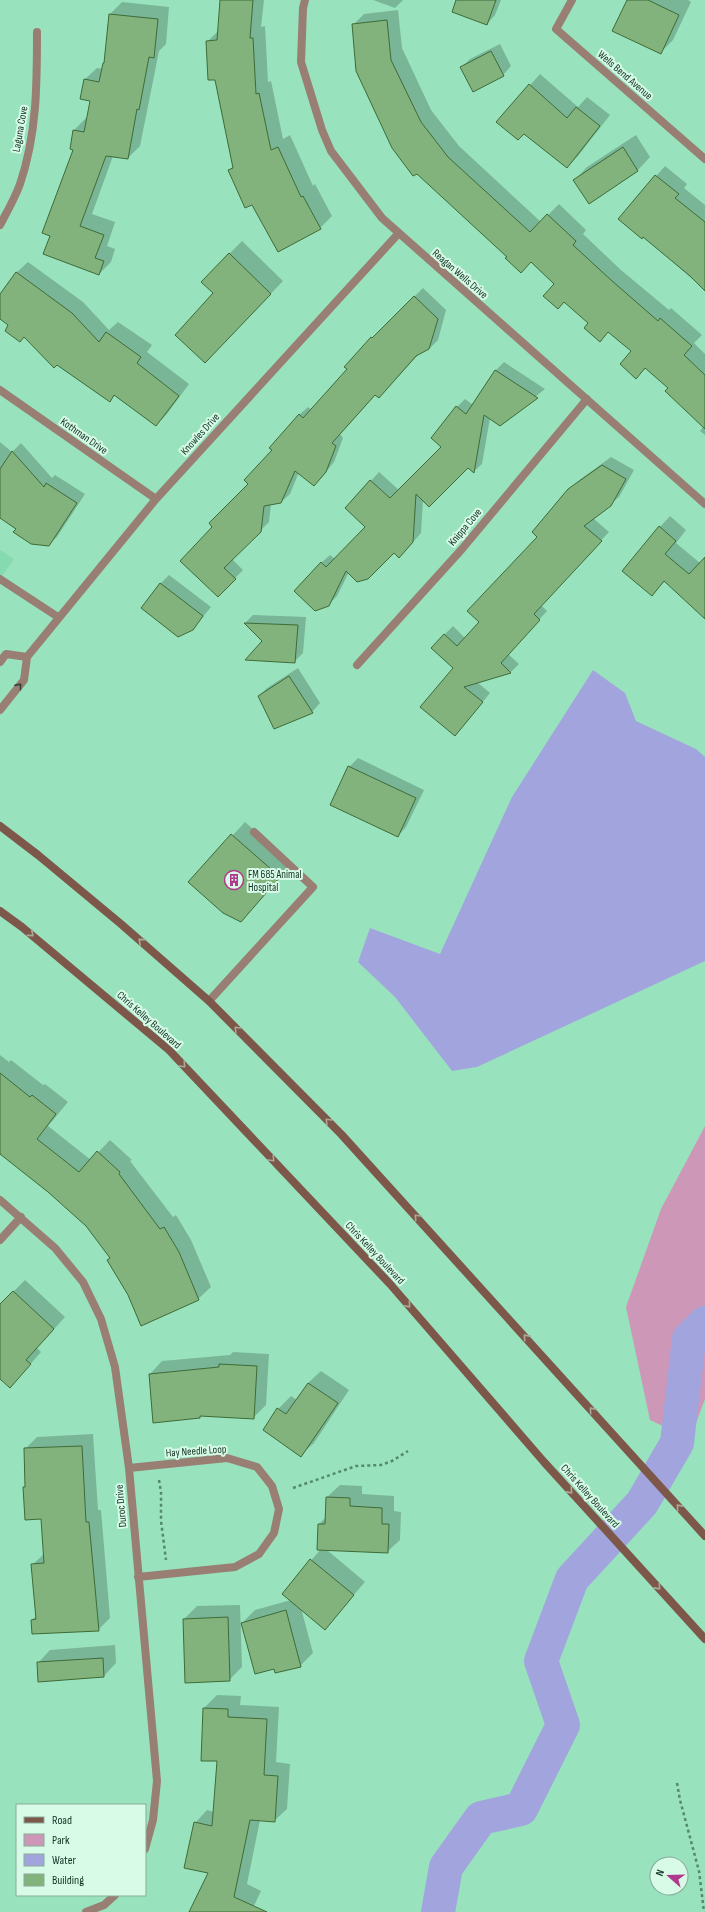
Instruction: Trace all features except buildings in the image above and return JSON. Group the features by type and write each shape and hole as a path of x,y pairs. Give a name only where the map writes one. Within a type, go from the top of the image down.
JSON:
{"main road":[{"path":"0,826 38,854 209,1001 341,1134 705,1536"},
{"name":"Chris Kelley Boulevard","path":"0,911 22,926 169,1050 390,1284 544,1462 705,1639"}],"street":[{"name":"Reagan Wells Drive","path":"305,0 303,8 301,62 322,130 331,151 382,218 398,234 705,504"},
{"name":"Wells Bend Avenue","path":"572,0 556,29 705,159"},
{"name":"Laguna Cove","path":"0,225 20,185 31,144 37,97 37,32"},
{"name":"Knowles Drive","path":"27,657 58,617 156,499 398,234"},
{"name":"Kothman Drive","path":"0,390 156,499"},
{"name":"Knippa Cove","path":"357,665 462,548 587,399"},
{"path":"0,579 58,617"},
{"path":"0,662 6,654 27,657 24,680 0,710"},
{"path":"209,1001 313,886 254,832"},
{"name":"Duroc Drive","path":"0,1200 55,1248 83,1282 101,1319 115,1367 129,1468 157,1781 153,1820 146,1845"},
{"path":"0,1240 21,1217"},
{"name":"Hay Needle Loop","path":"129,1468 227,1458 257,1467 272,1486 279,1509 274,1533 260,1554 235,1567 138,1577"},
{"path":"86,1912 104,1905 114,1896"}],"path":[{"path":"293,1488 356,1466 381,1465 392,1461 408,1451"},
{"path":"159,1480 161,1492 161,1521 166,1560"},
{"path":"677,1783 680,1800 699,1871 704,1912"}],"shaded area":[{"path":"0,550 14,559 0,579"}],"green space":[{"path":"705,1126 705,1399 690,1439 650,1420 626,1307 661,1209"}],"water":[{"path":"593,670 625,693 636,721 696,749 705,757 705,961 477,1067 452,1071 395,997 358,962 370,928 440,954 512,797"}],"waterway":[{"path":"438,1912 446,1867 481,1818 521,1809 563,1725 541,1661 572,1579 642,1503 677,1443 689,1339 705,1323"}],"place":[{"name":"FM 685 Animal Hospital","path":"234,880"}]}
